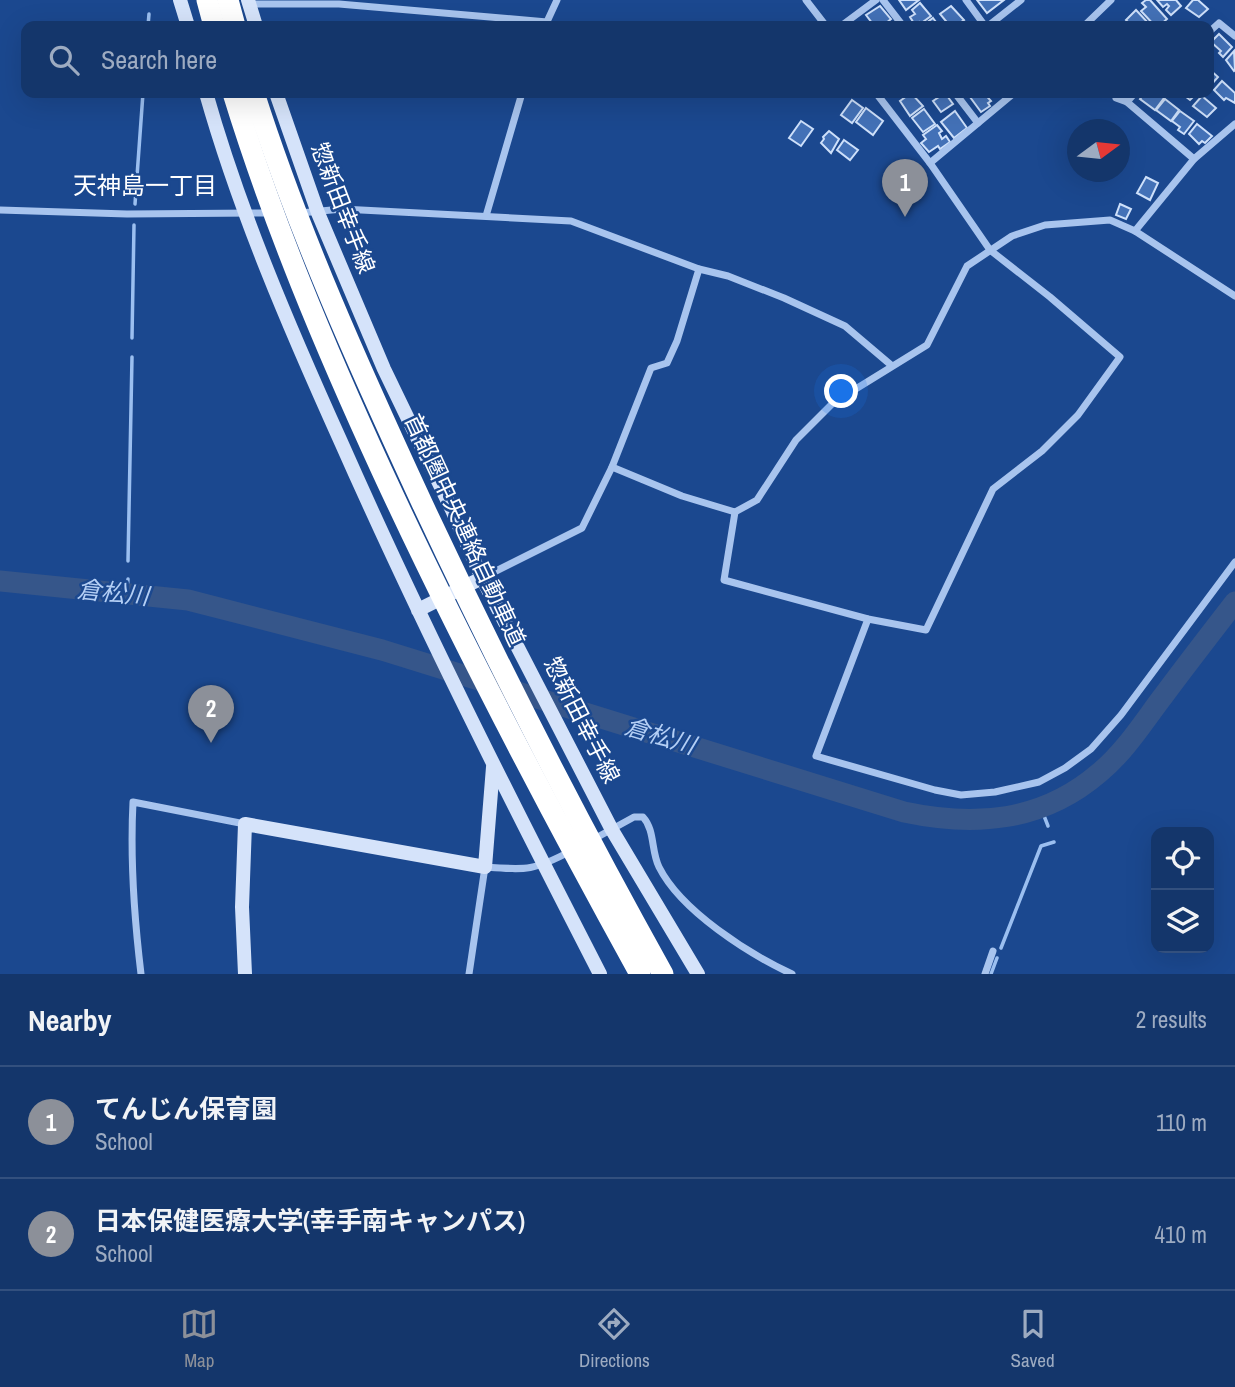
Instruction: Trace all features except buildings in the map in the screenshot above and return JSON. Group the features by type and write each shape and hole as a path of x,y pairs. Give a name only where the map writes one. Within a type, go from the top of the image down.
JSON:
{"highway":[{"path":"207,0 213,21"},
{"path":"236,21 241,1"},
{"name":"首都圏中央連絡自動車道","path":"235,98 253,159 287,251 340,379 419,551 474,663 640,974"},
{"name":"首都圏中央連絡自動車道","path":"256,98 308,246 408,472 512,688 663,974"},
{"path":"600,902 610,941 628,974"},
{"path":"630,914 675,974"}],"main road":[{"path":"180,0 186,21"},
{"path":"241,1 253,21"},
{"path":"208,98 246,213 321,400 418,610 600,974"},
{"name":"惣新田幸手線","path":"278,98 318,212 384,369 482,578 612,830 698,974"},
{"path":"418,610 482,578"},
{"path":"245,974 242,907 245,824 485,867 494,766"}],"street":[{"path":"547,21 557,0"},
{"path":"806,0 822,21"},
{"path":"848,21 876,0"},
{"path":"883,0 899,21"},
{"path":"966,0 982,21"},
{"path":"993,21 1021,0"},
{"path":"1096,0 1102,8"},
{"path":"1089,21 1111,0"},
{"path":"241,1 339,4 515,21"},
{"path":"1214,28 1219,23 1235,37"},
{"path":"486,216 521,98"},
{"path":"735,512 724,580 868,619 926,630 993,489 1042,451 1078,415 1120,357 1051,297 990,250 930,163 880,98"},
{"path":"959,98 978,123"},
{"path":"930,163 1008,98"},
{"path":"1116,98 1127,102 1194,159"},
{"path":"1127,102 1131,98"},
{"path":"1135,231 1194,159 1235,124"},
{"path":"0,210 127,214 318,212 342,209 571,221 699,269 728,276 845,326 891,365"},
{"path":"611,467 682,496 735,512 757,500 796,440 833,403 927,345 967,266 1012,236 1045,225 1110,220 1135,231 1235,296"},
{"path":"482,578 582,528 611,467 651,368 667,363 677,341 699,269"},
{"path":"868,619 816,756 935,790 961,795 995,792 1039,782 1065,768 1091,749 1121,715 1235,562"},
{"path":"141,974 134,913 131,842 133,802 245,824"},
{"path":"469,974 485,867 526,870 545,865 635,817 643,817 648,822 658,866 683,902 760,958 792,974"},
{"path":"985,974 993,951"}],"waterway":[{"path":"148,21 149,14"},
{"path":"135,204 143,98"},
{"path":"132,338 134,225"},
{"path":"128,561 132,357"},
{"path":"127,593 128,579"},
{"name":"倉松川","path":"0,581 188,600 382,650 904,812 956,819 1007,817 1031,811 1054,802 1099,773 1134,736 1235,602"},
{"path":"1041,808 1048,826"},
{"path":"1001,948 1041,846 1054,842"},
{"path":"991,974 997,958"}],"place":[{"name":"てんじん保育園","path":"905,217"},
{"name":"日本保健医療大学(幸手南キャンパス)","path":"211,743"}],"district":[{"name":"天神島一丁目","path":"145,186"}]}
